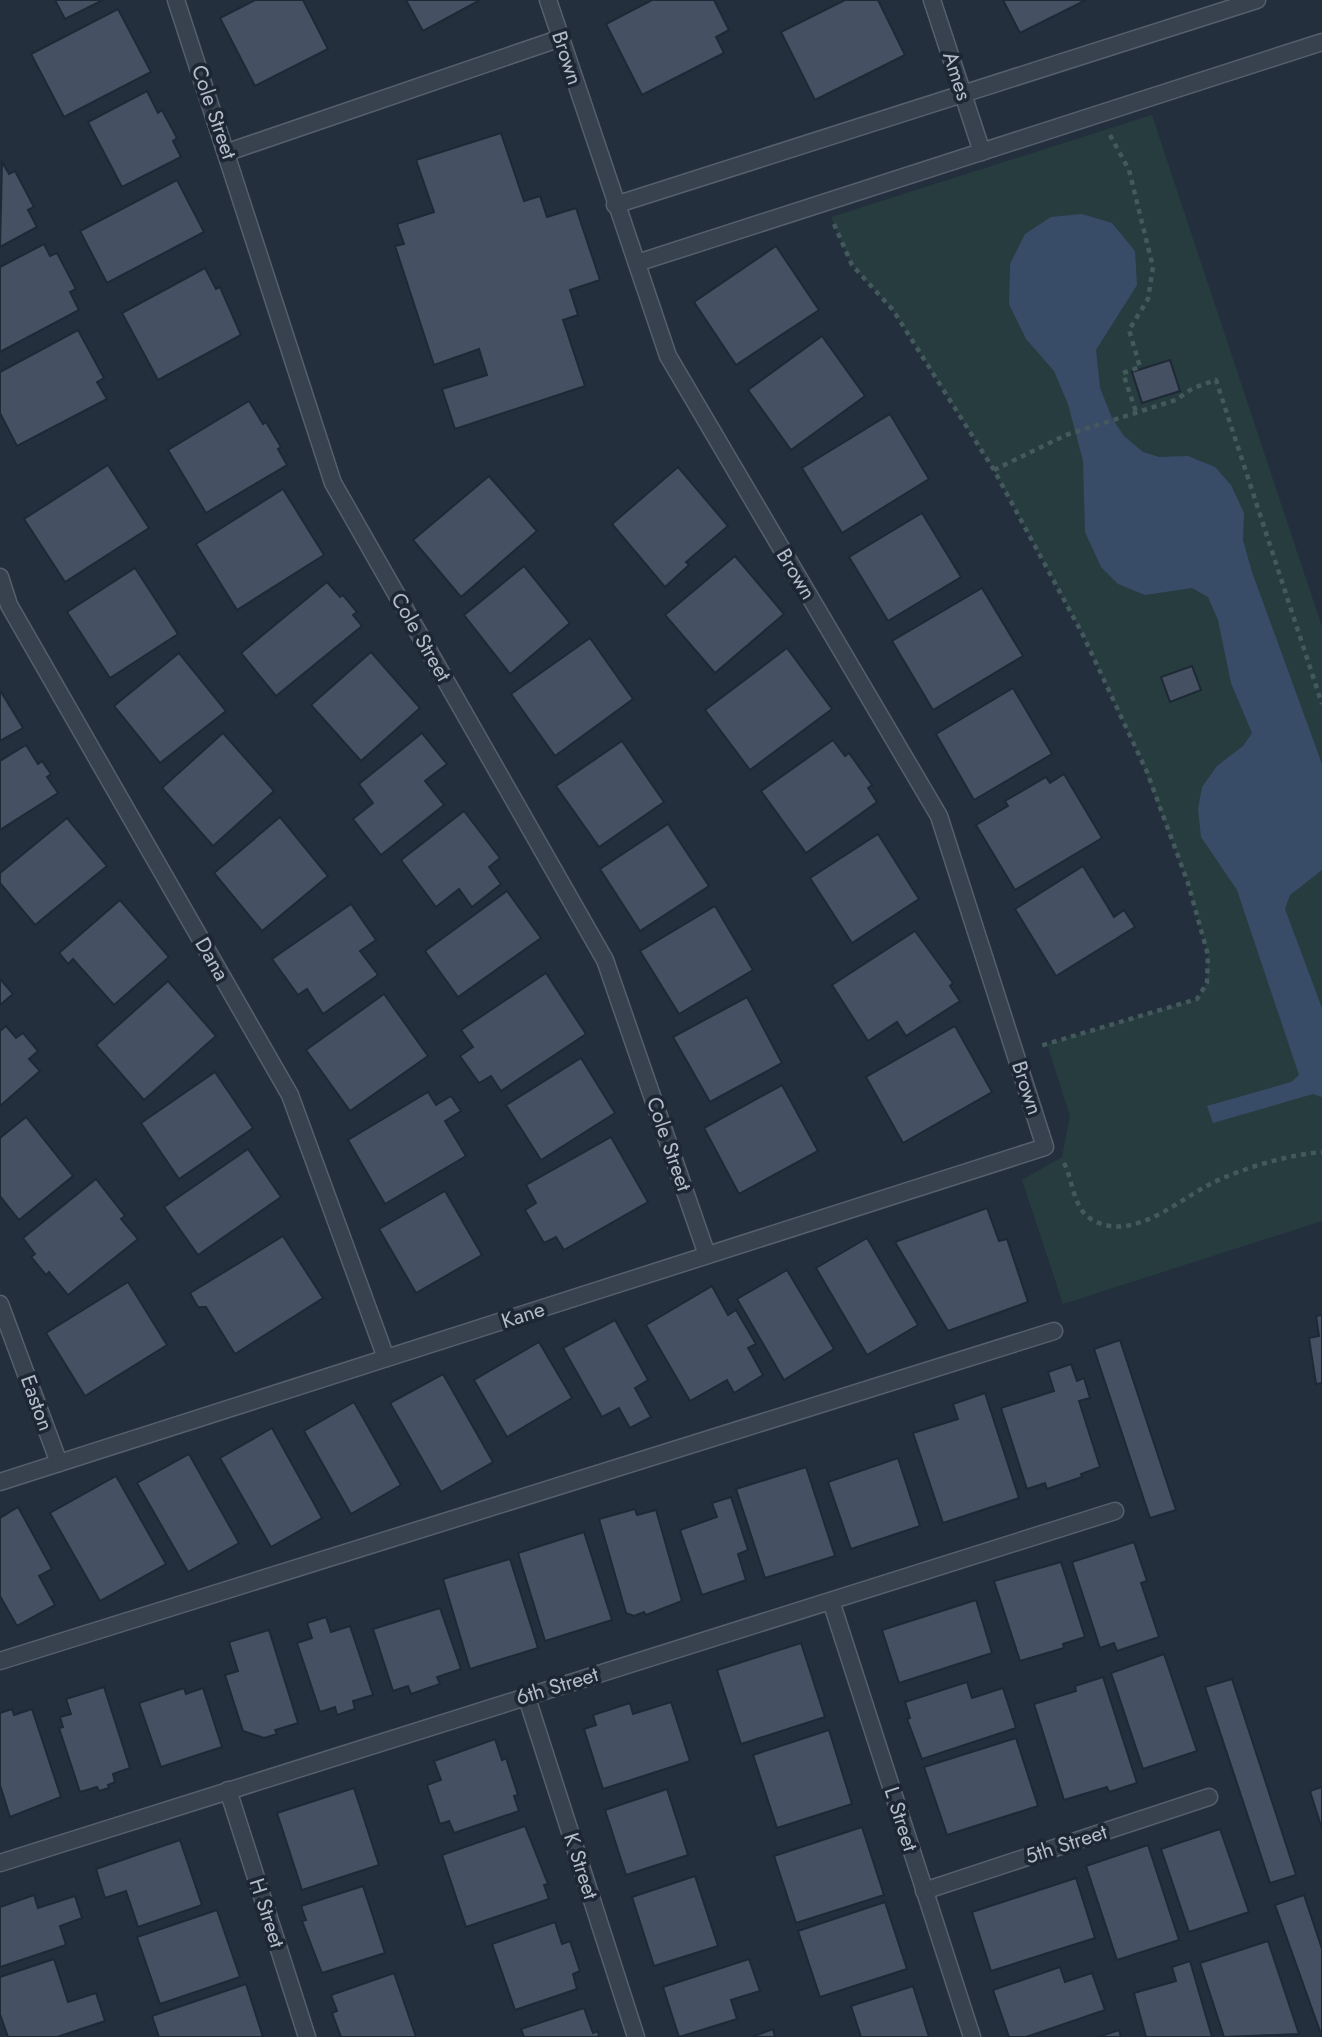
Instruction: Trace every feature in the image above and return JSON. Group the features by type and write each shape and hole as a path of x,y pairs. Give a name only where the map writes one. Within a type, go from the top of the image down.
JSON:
{"lane":[{"name":"Cole Street","path":"176,0 228,152 332,483 605,960 707,1255"},
{"name":"Brown","path":"548,0 668,356 939,816 1045,1147"},
{"name":"Ames","path":"932,0 982,152"},
{"path":"615,205 1257,0"},
{"path":"228,152 561,38"},
{"path":"637,263 1322,42"},
{"name":"Dana","path":"0,577 9,605 290,1095 386,1358"},
{"name":"Kane","path":"0,1482 1045,1147"},
{"name":"Easton","path":"0,1304 59,1463"},
{"path":"0,1661 1054,1331"},
{"name":"6th Street","path":"0,1863 1115,1511"},
{"name":"L Street","path":"831,1601 972,2037"},
{"name":"K Street","path":"526,1696 636,2037"},
{"name":"H Street","path":"228,1790 307,2037"},
{"name":"5th Street","path":"924,1891 1209,1797"}],"path":[{"path":"1102,112 1114,146 1129,170 1153,267 1148,299 1129,330 1140,367 1123,373 1136,412"},
{"path":"826,202 852,265 893,310 994,470 1083,635 1147,772 1188,883 1208,955 1208,982 1197,999 1016,1053"},
{"path":"994,470 1066,435 1176,400 1193,387 1216,380 1322,705"},
{"path":"1045,1147 1062,1157 1072,1179 1075,1199 1090,1219 1119,1228 1149,1220 1221,1178 1268,1162 1322,1152"}],"green space":[{"path":"1152,115 1322,627 1322,1221 1063,1304 1022,1180 1062,1157 1070,1116 1047,1044 1197,999 1207,982 1208,955 1188,883 1141,760 1083,635 994,470 893,310 852,265 831,217"}],"water":[{"path":"1082,214 1112,223 1135,251 1137,285 1096,350 1100,388 1112,418 1124,436 1143,452 1159,457 1188,456 1215,467 1231,485 1244,513 1243,540 1252,572 1322,764 1322,870 1290,895 1285,909 1322,1008 1322,1097 1313,1094 1213,1123 1207,1106 1291,1082 1299,1075 1237,890 1201,837 1198,809 1202,787 1217,766 1243,746 1252,733 1231,683 1218,620 1208,597 1192,588 1145,595 1118,584 1101,567 1085,532 1083,461 1068,404 1054,371 1026,339 1009,304 1010,264 1025,234 1051,217"}],"building":[{"path":"55,0 103,0 65,19"},
{"path":"255,0 303,0 328,49 255,86 220,18"},
{"path":"406,0 480,0 423,31"},
{"path":"652,0 714,0 729,30 716,37 724,53 642,95 606,24"},
{"path":"845,0 878,0 905,55 815,100 781,32"},
{"path":"1003,0 1086,0 1020,33"},
{"path":"118,9 151,72 64,117 31,54"},
{"path":"147,91 158,113 162,110 177,138 173,141 181,157 122,187 88,122"},
{"path":"501,133 524,201 540,196 547,217 576,208 600,280 570,290 578,315 563,320 585,386 455,429 442,389 487,375 479,349 434,365 395,246 404,244 397,224 434,212 416,160"},
{"path":"2,162 9,174 15,171 34,207 28,210 37,227 0,247"},
{"path":"177,180 204,232 107,283 80,231"},
{"path":"44,244 50,256 57,253 76,289 70,292 79,310 0,352 0,267"},
{"path":"776,246 819,310 736,365 694,302"},
{"path":"205,268 216,289 220,287 241,335 158,380 122,313"},
{"path":"78,330 104,378 97,382 107,399 17,446 0,413 0,372"},
{"path":"822,336 865,396 791,450 748,390"},
{"path":"1170,360 1180,391 1142,403 1132,372"},
{"path":"249,401 281,447 278,449 287,465 206,513 168,450"},
{"path":"890,414 929,479 842,533 802,468"},
{"path":"108,465 149,528 65,582 24,519"},
{"path":"678,467 728,526 686,562 689,565 665,587 612,524"},
{"path":"489,476 537,531 461,597 413,540"},
{"path":"283,489 324,555 237,610 196,544"},
{"path":"922,513 961,577 888,621 849,557"},
{"path":"735,556 784,614 715,673 665,615"},
{"path":"524,566 570,623 510,674 464,615"},
{"path":"135,568 178,634 110,678 67,612"},
{"path":"327,582 340,597 343,595 357,612 353,615 362,626 276,696 241,653"},
{"path":"982,588 1023,656 933,710 892,641"},
{"path":"590,638 633,699 555,756 511,694"},
{"path":"787,648 832,709 750,770 705,710"},
{"path":"371,652 420,708 361,761 311,705"},
{"path":"179,653 226,711 160,763 114,706"},
{"path":"1192,666 1201,690 1170,702 1161,677"},
{"path":"1013,688 1052,754 974,800 936,734"},
{"path":"0,690 23,728 0,741"},
{"path":"223,733 274,791 213,846 162,788"},
{"path":"422,733 447,764 425,781 444,805 381,855 353,819 373,803 359,784"},
{"path":"833,740 845,756 849,753 872,785 868,788 877,802 806,853 761,791"},
{"path":"622,741 664,802 599,847 556,786"},
{"path":"26,745 38,764 42,761 51,774 47,777 58,793 0,830 0,761"},
{"path":"1064,774 1102,838 1015,890 976,825 1008,806 1005,801 1046,777 1050,783"},
{"path":"464,811 500,858 489,867 501,884 472,907 459,889 436,907 401,860"},
{"path":"280,817 328,876 262,931 214,873"},
{"path":"67,818 107,866 35,925 0,883 0,873"},
{"path":"668,824 709,886 640,931 600,869"},
{"path":"878,834 919,899 852,943 810,878"},
{"path":"1083,866 1114,917 1124,910 1135,927 1056,976 1015,909"},
{"path":"507,891 541,938 458,997 425,951"},
{"path":"120,900 169,957 114,1005 73,959 68,964 59,953"},
{"path":"351,904 376,940 360,951 378,975 323,1014 307,989 298,995 272,959"},
{"path":"715,906 753,970 679,1014 640,951"},
{"path":"915,931 953,983 950,986 960,1001 906,1036 897,1022 868,1041 832,985"},
{"path":"546,973 586,1034 501,1091 491,1076 479,1083 460,1056 473,1047 461,1030"},
{"path":"0,979 13,994 0,1005"},
{"path":"168,981 216,1036 144,1100 96,1045"},
{"path":"384,994 428,1056 350,1111 306,1050"},
{"path":"747,997 782,1063 710,1102 673,1037"},
{"path":"6,1026 16,1038 23,1033 38,1051 29,1059 40,1071 0,1106 0,1031"},
{"path":"955,1026 992,1092 903,1143 866,1077"},
{"path":"581,1058 615,1113 541,1160 506,1105"},
{"path":"215,1072 253,1128 179,1179 141,1123"},
{"path":"782,1085 818,1151 739,1194 704,1128"},
{"path":"428,1092 436,1105 451,1096 461,1111 445,1121 466,1156 385,1204 348,1140"},
{"path":"26,1117 73,1176 19,1220 0,1196 0,1138"},
{"path":"611,1137 648,1202 564,1250 556,1237 544,1243 525,1210 536,1203 526,1185"},
{"path":"248,1149 281,1197 198,1255 164,1207"},
{"path":"96,1179 125,1216 121,1219 138,1239 68,1295 49,1272 46,1275 31,1257 35,1254 23,1238"},
{"path":"445,1191 482,1255 416,1293 379,1229"},
{"path":"987,1208 999,1241 1007,1239 1028,1302 948,1331 895,1242"},
{"path":"283,1236 323,1298 235,1354 206,1307 198,1307 190,1293"},
{"path":"867,1238 918,1325 867,1355 816,1268"},
{"path":"787,1270 834,1349 784,1380 737,1299"},
{"path":"128,1282 167,1345 85,1396 46,1333"},
{"path":"712,1286 728,1315 736,1310 756,1344 748,1348 763,1375 734,1393 727,1380 690,1401 646,1325"},
{"path":"1322,1315 1322,1383 1316,1384 1309,1338 1319,1336 1316,1316"},
{"path":"615,1320 648,1380 635,1388 651,1417 630,1428 619,1408 602,1417 563,1348"},
{"path":"1120,1340 1176,1510 1150,1518 1094,1349"},
{"path":"539,1342 572,1398 507,1437 474,1380"},
{"path":"1071,1364 1077,1381 1084,1378 1090,1398 1079,1401 1100,1467 1081,1474 1082,1477 1047,1489 1045,1483 1027,1489 1001,1408 1054,1391 1048,1372"},
{"path":"443,1374 493,1462 441,1492 390,1403"},
{"path":"985,1393 1019,1498 943,1523 913,1433 958,1419 953,1404"},
{"path":"354,1402 401,1485 351,1514 304,1431"},
{"path":"272,1428 322,1518 271,1547 220,1458"},
{"path":"189,1454 239,1543 188,1572 137,1483"},
{"path":"898,1458 920,1526 851,1549 828,1482"},
{"path":"806,1467 835,1556 765,1578 736,1489"},
{"path":"116,1476 166,1564 100,1601 50,1513"},
{"path":"731,1497 748,1550 738,1554 746,1580 702,1595 680,1530 717,1517 712,1503"},
{"path":"18,1507 52,1569 39,1576 55,1605 17,1626 0,1596 0,1518"},
{"path":"635,1509 637,1515 656,1510 682,1601 646,1615 644,1612 634,1616 626,1613 599,1519"},
{"path":"584,1532 612,1620 545,1641 518,1553"},
{"path":"1134,1542 1147,1581 1141,1583 1159,1637 1117,1651 1114,1643 1100,1648 1072,1562"},
{"path":"510,1559 538,1648 470,1669 443,1579"},
{"path":"1061,1562 1085,1637 1063,1644 1064,1648 1020,1661 994,1581"},
{"path":"976,1600 992,1653 899,1683 882,1630"},
{"path":"440,1608 461,1669 437,1677 440,1684 411,1694 408,1686 393,1691 373,1629"},
{"path":"326,1617 331,1632 350,1626 373,1695 353,1701 355,1709 337,1715 335,1707 320,1712 297,1643 312,1638 307,1623"},
{"path":"269,1630 298,1723 275,1730 277,1734 264,1738 243,1731 225,1675 238,1671 229,1642"},
{"path":"801,1643 825,1717 741,1744 717,1670"},
{"path":"1164,1654 1197,1751 1143,1769 1111,1673"},
{"path":"1103,1677 1137,1783 1109,1792 1107,1787 1064,1800 1034,1704 1076,1691 1075,1686"},
{"path":"1232,1679 1296,1875 1270,1883 1205,1687"},
{"path":"967,1682 972,1698 1003,1688 1016,1728 922,1759 907,1719 910,1718 905,1702"},
{"path":"104,1687 130,1768 113,1774 115,1782 108,1785 109,1788 99,1791 97,1787 80,1792 59,1728 63,1727 60,1717 71,1714 66,1699"},
{"path":"184,1688 186,1694 203,1688 222,1747 161,1767 139,1703"},
{"path":"671,1702 690,1761 603,1789 584,1729 596,1725 593,1715 630,1703 633,1714"},
{"path":"12,1709 14,1715 32,1709 61,1797 10,1817 0,1785 0,1713"},
{"path":"829,1730 852,1804 777,1828 753,1755"},
{"path":"1016,1738 1038,1806 947,1835 924,1767"},
{"path":"495,1739 502,1760 506,1758 518,1795 514,1796 519,1811 454,1833 449,1821 440,1824 427,1785 441,1780 434,1761"},
{"path":"1322,1787 1322,1829 1310,1791"},
{"path":"354,1788 379,1865 302,1890 277,1813"},
{"path":"667,1789 688,1855 626,1875 605,1810"},
{"path":"525,1826 548,1884 544,1885 549,1899 466,1927 442,1855"},
{"path":"862,1827 884,1895 796,1923 774,1856"},
{"path":"1220,1829 1249,1912 1189,1932 1161,1849"},
{"path":"180,1840 202,1905 138,1927 126,1891 105,1898 96,1869"},
{"path":"1148,1845 1179,1940 1117,1960 1086,1866"},
{"path":"695,1876 718,1946 654,1966 632,1897"},
{"path":"1076,1878 1095,1938 991,1971 972,1912"},
{"path":"363,1886 385,1953 322,1973 302,1921 306,1920 301,1906"},
{"path":"34,1895 38,1908 75,1896 82,1918 60,1926 66,1945 0,1967 0,1907"},
{"path":"1304,1895 1322,1949 1322,2037 1275,1905"},
{"path":"885,1902 907,1969 820,1997 798,1931"},
{"path":"217,1910 240,1977 160,2004 137,1937"},
{"path":"555,1922 562,1944 570,1941 580,1971 573,1974 577,1989 515,2010 492,1944"},
{"path":"1268,1941 1299,2034 1224,2037 1200,1963"},
{"path":"54,1959 68,2002 96,1993 105,2021 57,2037 8,2037 0,2014 0,1977"},
{"path":"749,1959 760,1991 731,2000 737,2019 679,2037 663,1987"},
{"path":"1190,1961 1212,2037 1146,2037 1134,1993 1176,1981 1172,1967"},
{"path":"1060,1967 1065,1982 1092,1973 1105,2010 1026,2037 1009,2037 993,1990"},
{"path":"394,1973 416,2037 341,2037 332,2013 337,2011 331,1995"},
{"path":"246,1984 263,2037 159,2037 152,2016"},
{"path":"913,1986 929,2037 861,2037 851,2006"},
{"path":"584,2008 593,2033 598,2031 599,2037 524,2037 521,2029"},
{"path":"773,2029 775,2037 752,2037"},
{"path":"1119,2030 1121,2037 1098,2037"}]}
